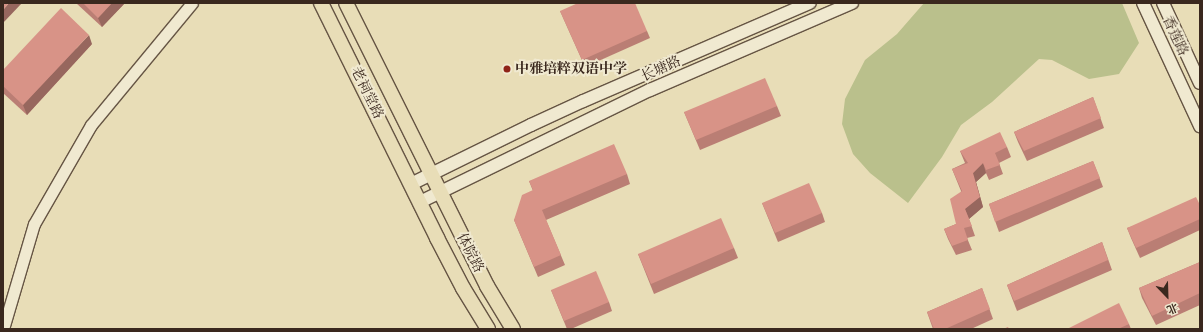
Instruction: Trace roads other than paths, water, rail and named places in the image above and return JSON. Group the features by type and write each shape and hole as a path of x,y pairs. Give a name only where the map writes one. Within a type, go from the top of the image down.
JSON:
{"main road":[{"name":"老祠堂路","path":"321,3 411,184"},
{"name":"老祠堂路","path":"346,3 432,174"},
{"name":"长塘路","path":"411,184 583,101 810,3"},
{"name":"长塘路","path":"420,202 650,90 852,3"},
{"name":"香莲路","path":"1143,3 1200,126"},
{"name":"香莲路","path":"1163,3 1200,83"},
{"name":"体院路","path":"432,174 487,286 513,329"},
{"name":"体院路","path":"411,184 463,288 488,329"}],"street":[{"path":"3,329 34,224 91,125 192,3"}],"place":[{"name":"中雅培粹双语中学","path":"507,69"}]}
